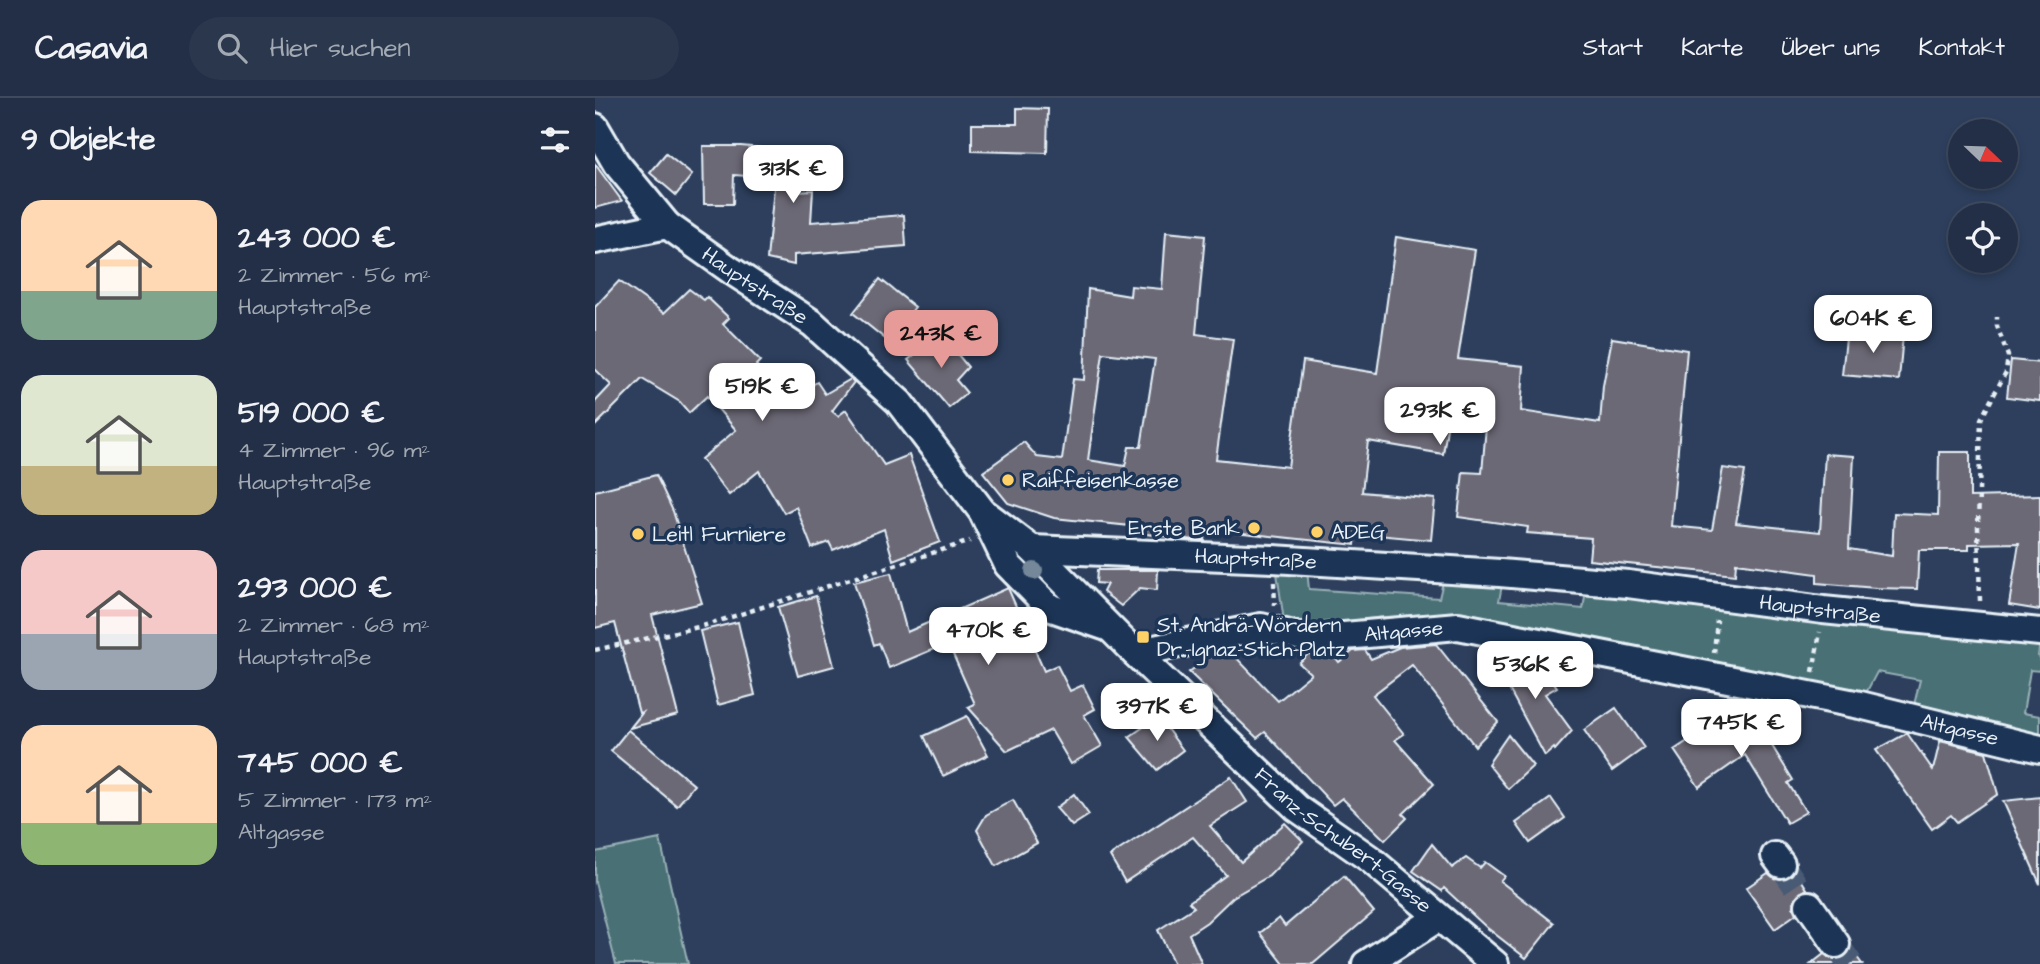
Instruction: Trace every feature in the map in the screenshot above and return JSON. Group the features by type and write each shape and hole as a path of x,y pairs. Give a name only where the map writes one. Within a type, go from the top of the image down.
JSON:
{"street":[{"name":"Hauptstraße","path":"595,127 616,163 667,225 812,323 899,402 988,522 1032,549 1273,559 1500,573 1628,584 1823,610 2040,632"},
{"path":"595,240 667,225"},
{"path":"988,522 1008,565 1049,607 1113,629"},
{"name":"Franz-Schubert-Gasse","path":"1032,549 1135,653 1297,808 1370,859 1495,964"},
{"name":"Altgasse","path":"1135,653 1261,627 1310,639 1458,625 1809,694 2040,749"},
{"path":"1809,905 1836,944"},
{"path":"1366,964 1438,918"}],"path":[{"path":"1980,626 1978,528 1981,419 2006,372 2008,356 2000,339 1997,317"},
{"path":"595,650 703,626 988,522"},
{"path":"1273,559 1276,630"},
{"path":"1713,676 1719,595"},
{"path":"1809,694 1823,610"}],"green space":[{"path":"1307,570 1309,589 1439,598 1443,582 1502,585 1499,601 1583,609 1586,590 2040,642 2040,671 2030,670 2023,713 2040,716 2040,737 1914,705 1920,680 1877,672 1866,693 1458,616 1385,617 1285,628 1277,573"},
{"path":"660,839 688,964 616,964 595,882 595,852"}],"building":[{"path":"1017,108 1048,109 1047,153 972,151 972,124 1017,124"},
{"path":"703,146 741,146 802,152 798,191 813,190 811,222 904,215 906,246 794,255 794,265 767,259 775,178 734,175 733,204 704,204"},
{"path":"666,154 692,175 676,195 650,173"},
{"path":"595,164 614,190 622,201 595,208"},
{"path":"1166,232 1205,236 1196,334 1233,339 1216,459 1288,467 1303,361 1377,373 1396,237 1475,250 1458,359 1524,366 1521,411 1600,423 1603,386 1612,338 1687,350 1671,526 1712,530 1723,468 1745,471 1736,523 1820,532 1825,454 1854,456 1849,549 1892,556 1894,513 1938,515 1939,452 1970,452 1970,497 2040,495 2040,610 2009,605 2019,543 1969,544 1969,550 1919,550 1917,589 1876,588 1817,583 1817,574 1736,563 1735,575 1589,560 1591,538 1527,533 1528,527 1458,517 1463,472 1482,473 1487,414 1450,409 1443,454 1368,441 1362,492 1435,499 1431,540 1356,533 1355,545 1206,529 1204,540 1195,540 1131,532 1130,526 1054,518 1008,503 983,472 1024,442 1037,457 1062,460 1073,379 1084,380 1088,289 1130,296 1131,286 1162,289","holes":["1103,353 1155,359 1141,447 1129,447 1125,466 1088,460"]},
{"path":"880,279 915,307 888,341 853,313"},
{"path":"619,281 664,313 689,289 704,300 707,297 729,318 723,324 760,361 756,365 780,393 783,390 790,399 817,382 825,394 851,379 854,382 832,411 838,416 846,410 884,465 909,455 940,542 893,560 884,529 833,550 829,542 812,548 796,507 784,513 759,471 729,495 701,459 736,430 707,396 689,413 680,402 642,379 595,426 595,402 611,385 595,370 595,307"},
{"path":"1847,329 1903,335 1899,380 1842,375"},
{"path":"941,334 968,367 956,380 967,393 949,408 908,360"},
{"path":"2011,360 2040,363 2040,401 2007,397"},
{"name":"Leitl Furniere","path":"656,475 673,511 702,603 652,615 678,715 630,728 643,712 639,713 615,623 595,628 595,491"},
{"path":"1097,570 1158,570 1157,590 1140,588 1121,606 1103,592 1107,584 1096,583"},
{"path":"891,573 907,632 1008,588 1044,671 1057,665 1070,691 1083,685 1095,709 1084,715 1102,746 1071,764 1051,730 1007,751 968,707 975,704 948,643 889,668 879,643 874,645 854,582"},
{"path":"816,596 834,666 798,676 778,607"},
{"path":"738,622 755,695 718,705 700,631"},
{"path":"1436,644 1498,722 1475,746 1412,665 1373,695 1404,734 1395,740 1434,784 1403,814 1407,818 1385,840 1342,798 1333,805 1265,732 1257,738 1189,672 1215,653 1229,650 1278,701 1311,674 1299,663 1308,654 1332,653 1339,662 1353,651 1365,650 1371,659 1400,647"},
{"path":"1513,653 1522,655 1528,668 1539,662 1557,687 1545,694 1572,731 1555,750 1554,748 1545,756 1495,663"},
{"path":"1616,708 1644,748 1612,771 1584,730"},
{"path":"1750,710 1793,780 1788,783 1806,812 1787,823 1745,755 1699,787 1674,750 1709,727 1711,730"},
{"path":"967,716 988,755 943,776 924,736"},
{"path":"1158,717 1183,750 1157,770 1129,737"},
{"path":"628,730 694,785 677,806 611,751"},
{"path":"1907,733 1933,770 1940,741 1986,752 1998,794 1957,822 1951,815 1932,829 1876,750"},
{"path":"1508,735 1533,766 1508,789 1488,764"},
{"path":"1231,777 1247,802 1210,826 1241,862 1285,823 1303,841 1269,876 1233,897 1207,922 1189,934 1202,964 1174,964 1158,930 1194,907 1189,902 1226,875 1193,837 1125,882 1110,856"},
{"path":"1074,794 1089,815 1072,826 1056,808"},
{"path":"2040,797 2040,884 2003,801"},
{"path":"1551,798 1565,818 1530,843 1516,823"},
{"path":"1013,800 1037,843 996,866 977,830 986,815"},
{"path":"1432,844 1452,868 1466,858 1480,868 1485,862 1504,876 1500,881 1554,923 1526,958 1486,927 1444,888 1442,891 1413,871"},
{"path":"1795,870 1807,889 1795,899 1793,907 1796,914 1775,929 1746,888 1768,873 1782,880 1790,877"},
{"path":"1344,876 1374,912 1313,964 1284,964 1260,933 1279,918 1285,926"},
{"path":"1851,949 1862,964 1811,964 1824,954 1837,960"}],"tunnel":[{"path":"1781,864 1809,905"},
{"path":"1836,944 1850,964"}],"place":[{"name":"Raiffeisenkasse","path":"1008,480"},
{"name":"Erste Bank","path":"1254,528"},
{"name":"ADEG","path":"1317,532"},
{"name":"Leitl Furniere","path":"638,534"},
{"name":"St. Andrä-Wördern Dr.-Ignaz-Stich-Platz","path":"1143,637"}]}
